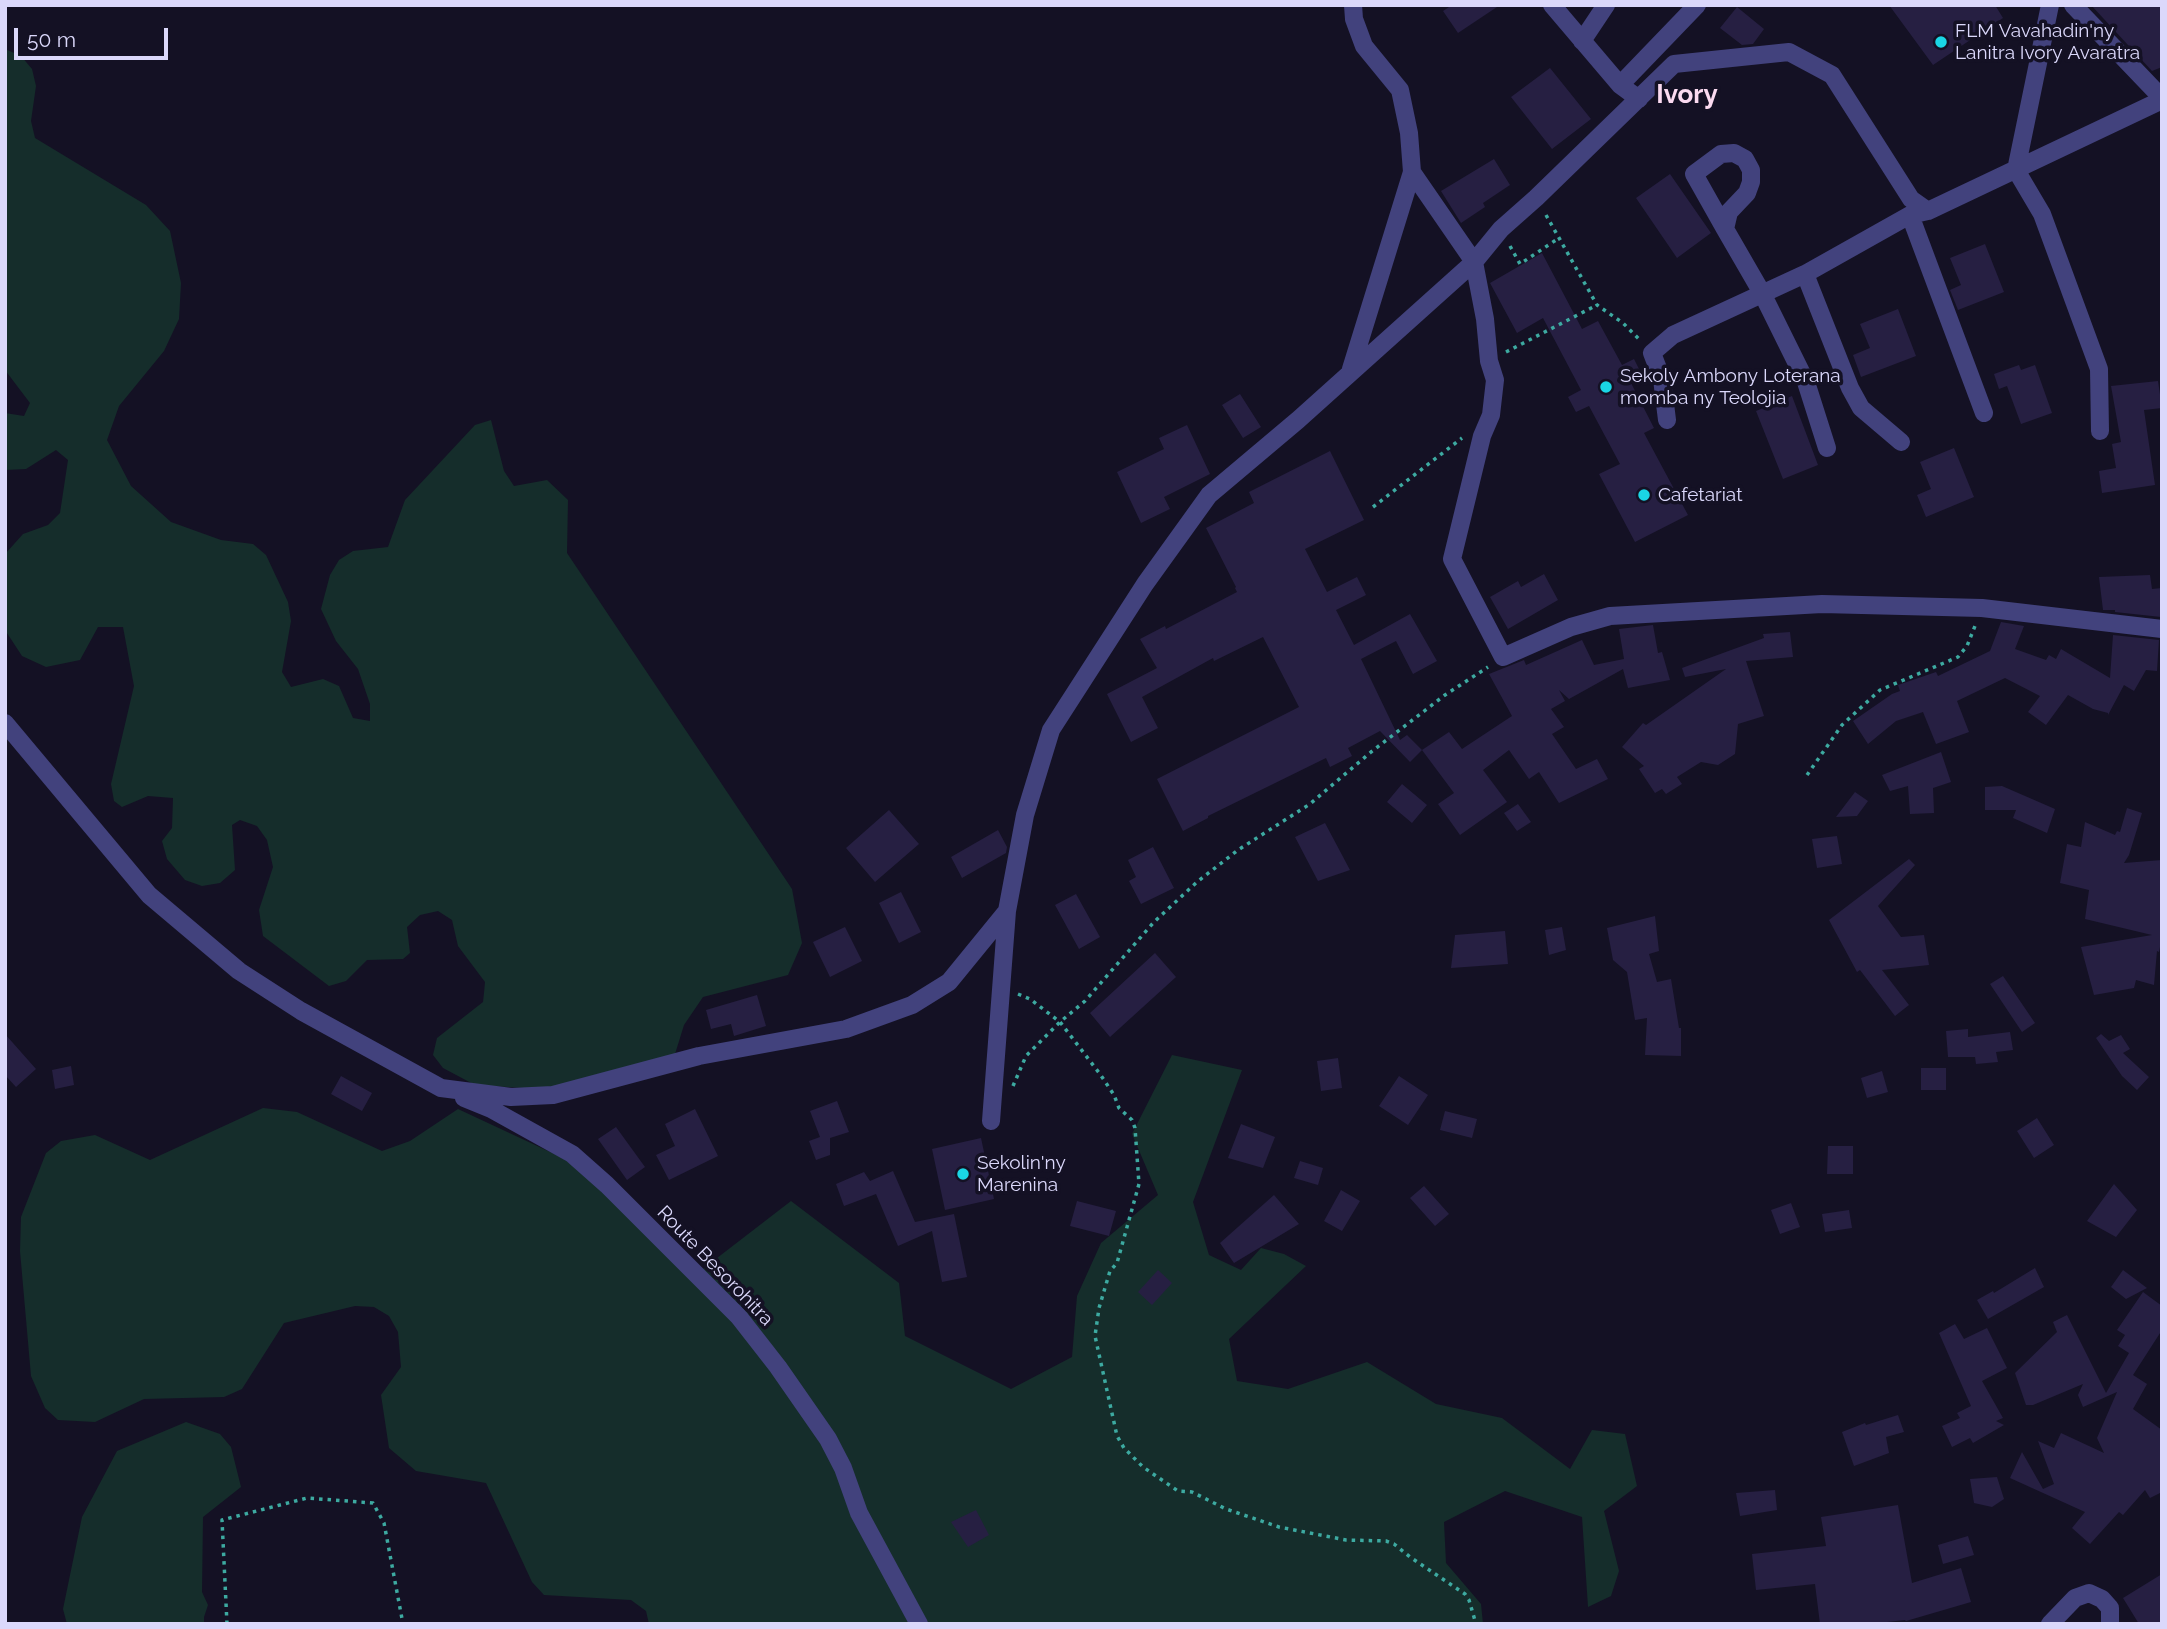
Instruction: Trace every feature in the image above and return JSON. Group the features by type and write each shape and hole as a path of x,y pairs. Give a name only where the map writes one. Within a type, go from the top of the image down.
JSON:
{"street":[{"path":"1351,370 1412,172 1409,133 1400,90 1364,46 1354,19 1353,5"},
{"path":"1552,5 1620,85 1639,99"},
{"path":"1582,41 1606,5"},
{"path":"1620,85 1697,5"},
{"path":"2050,5 2016,170 2042,214 2099,369 2100,431"},
{"path":"1667,420 1662,379 1652,353 1674,335 1805,274 1919,213 2016,170 2162,99 2073,5"},
{"path":"991,1121 1007,911 1025,815 1051,730 1145,584 1209,495 1298,420 1474,262 1501,229 1674,64 1789,52 1832,75 1919,213 1984,413"},
{"path":"1412,172 1474,262 1487,333 1489,361 1495,380 1491,415 1482,436 1452,559 1503,657 1571,627 1610,616 1822,604 1982,608 2162,629"},
{"path":"1725,229 1762,293 1806,382 1827,448"},
{"path":"1805,274 1850,388 1861,408 1901,442"},
{"name":"Route Besorohitra","path":"5,723 149,895 239,971 302,1011 441,1088 491,1109 572,1154 607,1185 739,1317 778,1367 828,1439 843,1468 859,1513 919,1624"},
{"path":"441,1088 511,1097 553,1095 699,1056 846,1029 912,1005 948,982 1007,911"},
{"path":"2050,1624 2075,1598 2089,1593 2102,1599 2110,1608 2110,1624"}],"path":[{"path":"1536,198 1597,305 1623,323 1652,353"},
{"path":"1501,229 1520,264 1559,238"},
{"path":"1489,361 1597,305"},
{"path":"1373,506 1491,415"},
{"path":"1807,775 1842,725 1880,690 1958,657 1967,646 1982,608"},
{"path":"1011,1093 1026,1056 1085,1001 1154,922 1197,882 1238,850 1311,804 1371,752 1445,695 1503,657"},
{"path":"1002,989 1030,999 1060,1022 1100,1074 1119,1108 1132,1120 1135,1128 1139,1184 1117,1263 1110,1271 1099,1308 1095,1336 1117,1436 1124,1448 1143,1467 1178,1491 1192,1492 1226,1509 1279,1527 1346,1540 1386,1541 1394,1544 1465,1594 1476,1624"},
{"path":"227,1624 222,1520 307,1498 373,1503 387,1534 403,1624"}],"green space":[{"path":"5,49 21,56 32,69 36,86 31,121 35,138 146,205 170,231 181,283 179,319 164,351 119,406 107,440 131,486 171,522 221,540 253,544 266,555 288,602 291,621 282,672 291,687 323,679 339,686 353,718 370,721 370,704 358,669 336,641 321,609 330,575 339,560 353,551 388,547 405,500 475,425 491,420 504,471 514,486 547,480 568,500 567,553 792,889 802,943 788,975 703,997 684,1025 671,1067 555,1090 475,1085 443,1068 433,1055 437,1038 483,1002 485,982 458,946 452,920 438,911 420,915 407,927 410,953 403,959 367,960 346,981 329,986 263,936 259,910 273,867 267,840 257,826 240,820 232,825 235,870 220,883 202,886 185,880 167,859 162,841 172,828 173,798 148,796 122,807 114,801 111,784 134,686 123,627 98,627 80,660 46,667 22,656 5,630 6,553 23,534 48,525 60,513 68,460 56,450 26,469 5,470 5,413 24,416 30,403 5,370"},
{"path":"1172,1055 1242,1070 1193,1202 1209,1255 1241,1270 1261,1248 1284,1254 1306,1266 1229,1339 1237,1381 1288,1389 1367,1362 1436,1404 1502,1418 1570,1469 1592,1430 1625,1434 1637,1486 1604,1511 1619,1571 1611,1596 1588,1607 1582,1517 1505,1491 1444,1522 1446,1563 1481,1604 1483,1624 649,1624 646,1611 631,1600 544,1595 532,1582 486,1483 416,1471 389,1448 381,1395 401,1367 398,1332 389,1316 374,1307 355,1306 284,1323 242,1389 224,1397 144,1399 95,1422 58,1420 45,1408 31,1376 20,1251 21,1217 46,1153 61,1141 95,1135 150,1160 263,1108 297,1112 382,1151 410,1141 458,1109 563,1158 619,1202 695,1275 791,1201 899,1283 905,1336 1011,1389 1072,1357 1077,1296 1101,1243 1158,1195 1132,1134"},
{"path":"186,1422 220,1434 231,1447 241,1487 203,1517 202,1592 208,1605 204,1624 67,1624 63,1609 82,1517 117,1451"}],"building":[{"path":"1452,5 1500,5 1458,33 1443,11"},
{"name":"FLM Vavahadin'ny Lanitra Ivory Avaratra","path":"1889,5 1995,5 2003,18 1933,65"},
{"path":"2091,5 2162,5 2162,67 2152,71"},
{"path":"1737,7 1764,29 1753,44 1742,45 1720,28"},
{"path":"1550,68 1591,119 1552,149 1511,97"},
{"path":"1494,159 1510,185 1483,203 1485,207 1461,223 1441,191"},
{"path":"1670,174 1711,233 1677,258 1636,198"},
{"path":"1985,244 2004,292 1958,310 1950,290 1961,285 1950,258"},
{"path":"1542,253 1582,329 1598,321 1622,365 1634,359 1643,377 1631,383 1654,428 1644,433 1688,515 1635,542 1599,474 1620,464 1589,406 1576,412 1568,397 1581,390 1543,318 1517,333 1490,283"},
{"path":"1898,309 1916,356 1861,377 1853,355 1870,348 1860,324"},
{"path":"2019,365 2021,370 2035,365 2052,413 2021,424 2007,386 1999,389 1994,374"},
{"path":"2158,381 2162,408 2144,410 2155,485 2102,493 2099,471 2116,468 2112,444 2121,442 2111,386"},
{"path":"1240,394 1261,427 1243,438 1222,405"},
{"path":"1792,396 1818,465 1783,479 1756,411"},
{"path":"1187,425 1210,474 1164,497 1170,509 1141,523 1117,472 1164,449 1159,438"},
{"path":"1954,448 1974,497 1926,517 1917,495 1931,489 1920,462"},
{"path":"1330,451 1364,520 1305,549 1327,592 1357,577 1366,595 1336,610 1354,645 1410,614 1437,661 1413,674 1396,641 1361,659 1400,740 1407,735 1422,750 1410,762 1380,731 1348,748 1352,756 1330,767 1326,758 1183,831 1157,779 1299,707 1263,637 1214,661 1213,658 1142,697 1158,728 1131,742 1107,694 1157,668 1140,639 1165,626 1166,629 1237,592 1206,528 1254,503 1249,492"},
{"path":"1544,574 1558,600 1508,629 1490,597 1518,581 1521,587"},
{"path":"2150,575 2152,589 2162,588 2161,617 2103,610 2099,577"},
{"path":"2001,622 2024,626 2015,649 2046,660 2049,655 2056,659 2061,649 2110,678 2113,635 2159,640 2157,671 2146,670 2134,691 2124,685 2108,715 2068,695 2046,725 2028,712 2040,696 2005,678 1957,701 1969,732 1936,744 1923,712 1896,721 1868,744 1853,721 1900,691 1898,685 1936,672 1938,676 1990,651"},
{"path":"1653,625 1658,653 1662,652 1670,680 1628,688 1623,669 1569,699 1559,690 1565,701 1551,709 1564,727 1552,734 1576,769 1597,759 1608,779 1559,803 1539,772 1529,779 1509,750 1483,770 1507,802 1460,835 1438,804 1454,793 1422,750 1449,732 1462,749 1512,716 1489,674 1524,660 1526,665 1582,640 1594,665 1624,659 1619,629"},
{"path":"1790,632 1793,657 1746,661 1764,716 1738,724 1735,754 1718,765 1701,762 1677,777 1682,784 1666,794 1662,789 1655,793 1639,769 1644,766 1622,747 1643,723 1646,725 1726,669 1685,677 1682,668 1764,638 1763,634"},
{"path":"1941,752 1951,782 1933,788 1934,813 1910,814 1908,786 1890,791 1882,775"},
{"path":"1402,784 1427,805 1412,823 1387,802"},
{"path":"2002,786 2055,809 2047,833 2013,818 2016,810 1985,810 1985,787"},
{"path":"1855,792 1868,801 1857,816 1836,817"},
{"path":"1518,804 1531,822 1517,831 1504,813"},
{"path":"2127,808 2142,813 2124,863 2162,860 2162,937 2159,952 2157,951 2154,985 2136,980 2134,988 2094,995 2081,947 2152,935 2085,919 2089,890 2060,883 2067,844 2081,847 2085,822 2115,835 2117,831 2120,832"},
{"path":"889,810 919,844 875,882 846,848"},
{"path":"1325,823 1350,870 1318,881 1295,837"},
{"path":"998,830 1007,847 1006,853 962,878 951,857"},
{"path":"1837,836 1842,864 1817,868 1812,839"},
{"path":"1153,847 1174,888 1141,904 1129,881 1136,877 1128,860"},
{"path":"1909,859 1915,865 1878,906 1901,937 1924,935 1929,965 1882,970 1909,1005 1895,1016 1860,970 1857,972 1829,920"},
{"path":"901,892 921,932 899,943 879,903"},
{"path":"1076,894 1100,937 1079,949 1055,905"},
{"path":"1655,916 1659,951 1649,954 1657,982 1671,979 1681,1028 1681,1056 1645,1055 1647,1018 1635,1020 1627,972 1613,960 1607,928"},
{"path":"845,927 862,961 830,977 813,942"},
{"path":"1562,927 1566,950 1549,955 1545,930"},
{"path":"1505,931 1508,964 1451,968 1455,935"},
{"path":"1155,953 1176,977 1110,1037 1090,1013"},
{"path":"2003,976 2035,1023 2022,1032 1990,984"},
{"path":"757,995 766,1026 734,1036 731,1024 711,1029 706,1010"},
{"path":"1968,1029 1968,1037 2010,1032 2013,1050 1996,1052 1998,1062 1976,1064 1975,1057 1948,1057 1946,1031"},
{"path":"5,1034 36,1069 16,1087 5,1075"},
{"path":"2101,1034 2109,1041 2121,1035 2130,1049 2123,1053 2149,1077 2137,1090 2122,1076 2096,1038"},
{"path":"1338,1058 1342,1088 1321,1091 1317,1061"},
{"path":"71,1066 74,1085 55,1089 52,1070"},
{"path":"1921,1068 1946,1068 1946,1090 1921,1090"},
{"path":"1882,1071 1888,1092 1867,1098 1861,1078"},
{"path":"341,1076 372,1093 362,1111 331,1094"},
{"path":"1399,1076 1428,1095 1408,1125 1379,1106"},
{"path":"837,1101 849,1132 830,1138 830,1155 816,1160 809,1141 820,1137 810,1111"},
{"path":"695,1109 718,1156 669,1180 656,1155 675,1146 665,1124"},
{"path":"1445,1111 1477,1119 1472,1138 1440,1130"},
{"path":"2037,1118 2054,1145 2034,1158 2017,1131"},
{"path":"1241,1124 1275,1137 1263,1168 1228,1158"},
{"path":"616,1127 645,1167 627,1180 598,1139"},
{"name":"Sekolin'ny Marenina","path":"981,1138 994,1199 945,1210 932,1149"},
{"path":"1828,1146 1853,1146 1853,1174 1827,1174"},
{"path":"1300,1161 1323,1168 1318,1185 1294,1178"},
{"path":"893,1171 915,1222 954,1214 967,1277 942,1282 932,1231 898,1246 876,1194 844,1206 836,1184 864,1172 870,1181"},
{"path":"2114,1184 2137,1210 2116,1237 2087,1221"},
{"path":"1424,1186 1449,1214 1435,1226 1410,1198"},
{"path":"1341,1190 1360,1201 1342,1231 1324,1221"},
{"path":"1274,1195 1299,1224 1234,1263 1220,1243"},
{"path":"1077,1201 1116,1211 1109,1236 1070,1226"},
{"path":"1791,1203 1800,1227 1780,1234 1771,1210"},
{"path":"1849,1210 1852,1228 1825,1232 1822,1214"},
{"path":"2035,1268 2044,1287 1988,1319 1977,1300"},
{"path":"1158,1270 1172,1283 1152,1305 1138,1292"},
{"path":"2123,1270 2147,1288 2126,1299 2111,1287"},
{"path":"2143,1292 2162,1306 2162,1330 2133,1375 2147,1384 2133,1409 2162,1430 2162,1492 2150,1498 2145,1490 2123,1515 2119,1512 2090,1544 2072,1528 2085,1512 2010,1478 2022,1452 2043,1489 2054,1484 2038,1441 2054,1448 2061,1433 2104,1453 2097,1438 2117,1392 2083,1407 2078,1395 2083,1384 2033,1405 2026,1405 2015,1373 2057,1332 2053,1322 2067,1315 2106,1393 2129,1353 2118,1346 2125,1335 2117,1330"},
{"path":"1955,1324 1964,1339 1987,1328 2007,1368 1982,1381 2003,1418 1996,1421 2004,1425 1973,1443 1970,1438 1952,1447 1942,1426 1960,1418 1957,1413 1971,1406 1939,1333"},
{"path":"1898,1415 1904,1432 1886,1437 1889,1453 1854,1466 1842,1432"},
{"path":"1997,1477 2004,1499 1992,1507 1974,1503 1970,1479"},
{"path":"1775,1490 1777,1510 1740,1516 1736,1493"},
{"path":"1898,1505 1912,1583 1961,1568 1971,1602 1906,1621 1820,1624 1815,1584 1756,1590 1752,1554 1826,1546 1821,1517"},
{"path":"976,1510 989,1535 968,1547 951,1522"},
{"path":"1968,1536 1974,1555 1943,1564 1938,1545"},
{"path":"2162,1574 2162,1624 2139,1624 2123,1598"}],"place":[{"name":"FLM Vavahadin'ny Lanitra Ivory Avaratra","path":"1941,42"},
{"name":"Sekoly Ambony Loterana momba ny Teolojia","path":"1606,387"},
{"name":"Cafetariat","path":"1644,495"},
{"name":"Sekolin'ny Marenina","path":"963,1174"}],"district":[{"name":"Ivory","path":"1687,95"}]}
